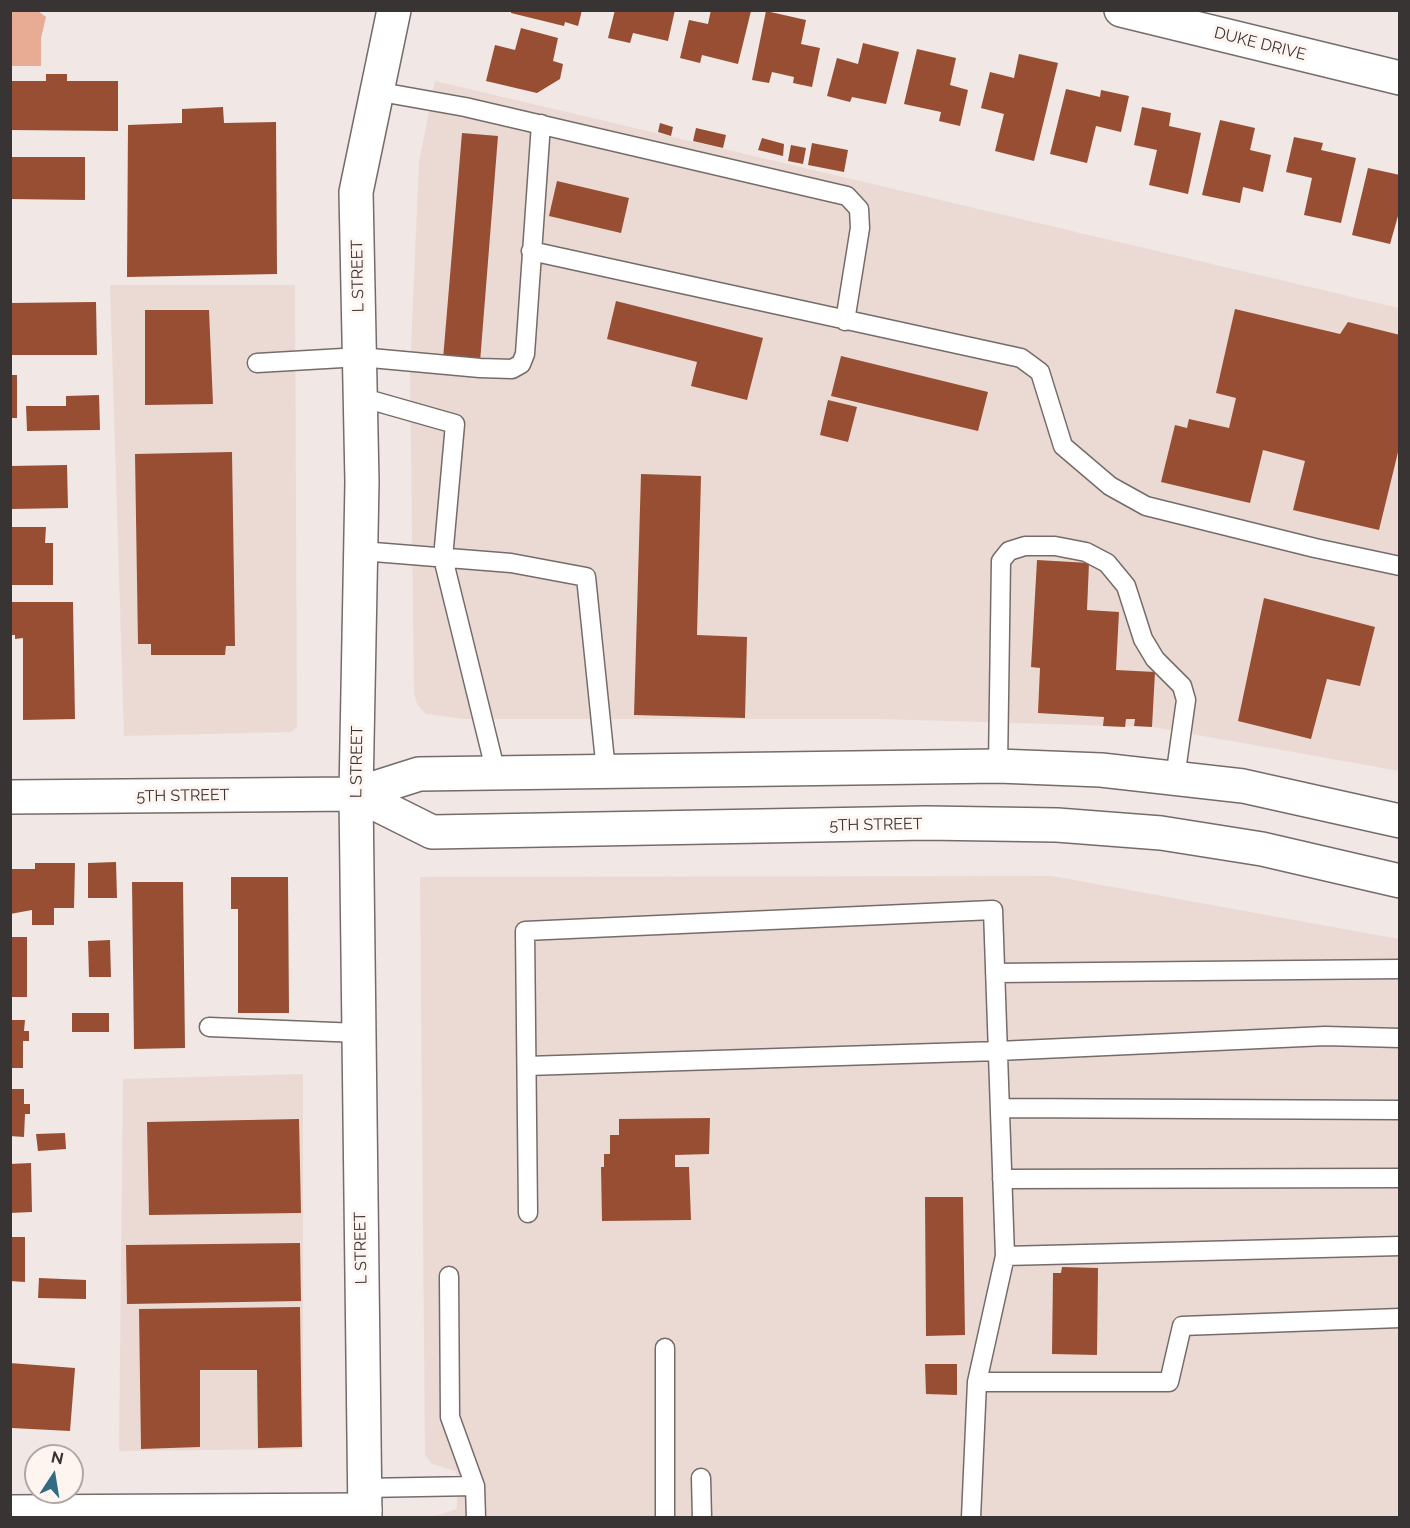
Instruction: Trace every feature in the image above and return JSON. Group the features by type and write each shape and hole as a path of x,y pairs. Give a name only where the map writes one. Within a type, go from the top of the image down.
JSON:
{"main road":[{"name":"L STREET","path":"365,1505 356,794 361,551 356,192 375,91 394,10"},
{"name":"DUKE DRIVE","path":"1121,10 1400,78"},
{"name":"5TH STREET","path":"10,797 356,794 419,774 998,766 1101,770 1243,786 1400,821"},
{"name":"5TH STREET","path":"356,794 432,832 926,823 1057,825 1161,833 1262,849 1400,881"},
{"path":"10,1512 365,1505"}],"lane":[{"path":"375,91 541,124 847,196 859,209 860,228 845,321"},
{"path":"257,363 360,357 480,368 512,369 521,364 525,354 541,124"},
{"path":"531,251 1021,358 1040,372 1063,446 1110,486 1146,506 1315,548 1400,566"},
{"path":"360,397 455,424 443,558 496,773"},
{"path":"998,766 1001,561 1009,551 1025,546 1055,546 1086,552 1107,563 1126,586 1149,649 1155,659 1182,686 1186,700 1175,778"},
{"path":"361,551 511,563 586,577 606,771"},
{"path":"528,1213 525,931 993,910 1005,1256 977,1382 970,1518"},
{"path":"995,973 1400,969"},
{"path":"208,1027 359,1033"},
{"path":"527,1066 998,1051 1325,1036 1400,1038"},
{"path":"1000,1108 1400,1110"},
{"path":"1002,1179 1400,1178"},
{"path":"1005,1256 1400,1246"},
{"path":"449,1276 450,1417 475,1486 476,1518"},
{"path":"977,1382 1169,1382 1182,1326 1400,1318"},
{"path":"665,1348 665,1518"},
{"path":"701,1478 702,1518"},
{"path":"365,1505 475,1486"}],"shaded area":[{"path":"10,11 38,11 46,17 41,38 41,66 11,66"},
{"path":"435,81 1399,308 1399,771 1153,727 879,719 465,719 426,714 417,704 414,693 410,372 419,162"},
{"path":"110,285 295,285 297,727 291,732 124,736"},
{"path":"1052,876 1399,939 1399,1517 431,1517 457,1509 457,1487 456,1471 432,1464 425,1455 420,877"},
{"path":"303,1074 303,1449 119,1451 123,1079"}],"building":[{"path":"511,10 582,10 578,26 565,22 564,26 511,13"},
{"path":"615,10 675,10 668,41 633,33 630,43 608,38"},
{"path":"711,10 751,11 738,64 702,55 700,63 680,58 689,20 708,24"},
{"path":"766,11 806,20 801,44 820,48 812,87 793,83 794,77 772,72 769,83 752,80"},
{"path":"521,28 558,38 553,61 563,64 560,79 537,93 486,81 495,45 515,50"},
{"path":"863,43 899,52 886,104 852,97 850,102 827,96 837,58 858,64"},
{"path":"917,49 956,58 950,85 968,90 960,126 939,121 941,112 904,104"},
{"path":"1019,54 1058,63 1034,161 995,151 1004,114 981,108 990,72 1014,78"},
{"path":"46,74 67,74 67,81 118,81 118,131 10,130 10,81 46,81"},
{"path":"1066,89 1100,97 1101,90 1129,96 1121,132 1096,126 1087,163 1050,154"},
{"path":"223,107 224,123 276,122 277,274 127,277 128,125 182,123 182,109"},
{"path":"1142,107 1171,113 1169,126 1201,133 1188,194 1149,185 1157,150 1134,145"},
{"path":"1220,120 1255,128 1250,150 1271,155 1263,192 1243,187 1240,203 1202,195"},
{"path":"660,123 673,127 671,136 658,132"},
{"path":"696,128 726,135 723,148 693,141"},
{"path":"462,133 498,136 480,362 443,359"},
{"path":"1294,137 1323,143 1321,150 1356,158 1341,223 1304,215 1312,178 1286,172"},
{"path":"762,138 784,144 783,156 758,150"},
{"path":"812,143 848,150 844,172 808,165"},
{"path":"791,145 806,148 803,164 788,161"},
{"path":"10,157 85,157 85,200 10,199"},
{"path":"1368,168 1400,175 1400,209 1390,244 1352,235"},
{"path":"557,181 629,198 621,233 549,216"},
{"path":"616,301 763,338 747,400 691,386 697,362 607,339"},
{"path":"96,302 97,355 10,355 10,303"},
{"path":"1235,309 1340,334 1348,322 1400,335 1400,444 1379,530 1293,510 1305,461 1263,450 1250,503 1161,482 1175,425 1187,428 1189,419 1229,428 1236,398 1216,393"},
{"path":"145,310 209,310 213,404 145,405"},
{"path":"841,356 988,392 978,431 831,396"},
{"path":"10,375 17,375 17,418 10,418"},
{"path":"99,395 100,430 27,431 26,406 66,406 66,396"},
{"path":"828,400 857,407 848,442 820,435"},
{"path":"232,452 235,646 226,646 225,655 151,655 151,644 138,644 135,454"},
{"path":"67,465 68,508 10,509 10,466"},
{"path":"641,474 701,476 697,635 747,637 745,718 634,715"},
{"path":"10,527 46,527 45,543 53,543 53,585 10,585"},
{"path":"1037,560 1089,563 1087,610 1119,612 1116,670 1155,672 1152,727 1134,726 1135,719 1126,719 1125,727 1103,726 1104,717 1038,713 1040,668 1031,667"},
{"path":"1264,598 1375,627 1360,686 1327,679 1311,739 1238,721"},
{"path":"10,602 73,602 75,719 23,720 23,638 15,639 15,635 10,635"},
{"path":"116,862 117,898 88,898 88,863"},
{"path":"35,863 75,863 74,908 54,908 54,925 32,925 32,910 10,914 10,869 35,869"},
{"path":"231,877 288,877 289,1013 238,1013 238,909 231,909"},
{"path":"132,882 183,882 185,1048 134,1049"},
{"path":"10,937 27,937 27,997 10,997"},
{"path":"110,940 111,977 89,977 88,941"},
{"path":"72,1013 109,1013 109,1032 72,1032"},
{"path":"10,1020 25,1020 24,1031 29,1031 29,1041 23,1041 23,1068 10,1068"},
{"path":"10,1089 24,1089 24,1104 30,1104 30,1114 25,1114 24,1137 10,1136"},
{"path":"710,1118 709,1154 675,1155 675,1167 689,1167 691,1220 602,1221 601,1167 604,1167 604,1154 610,1154 610,1135 619,1135 619,1119"},
{"path":"299,1119 301,1213 149,1215 147,1122"},
{"path":"65,1133 66,1149 38,1151 36,1134"},
{"path":"31,1163 32,1212 10,1213 10,1164"},
{"path":"925,1197 963,1197 965,1335 926,1336"},
{"path":"10,1237 25,1237 25,1282 10,1281"},
{"path":"300,1243 301,1301 127,1304 126,1245"},
{"path":"1062,1267 1098,1268 1097,1355 1052,1354 1053,1273 1061,1273"},
{"path":"39,1278 86,1280 86,1299 38,1298"},
{"path":"300,1307 302,1447 258,1448 257,1370 200,1370 200,1447 141,1449 139,1309"},
{"path":"10,1363 75,1368 70,1431 12,1428"},
{"path":"925,1364 957,1364 957,1395 926,1394"}]}
